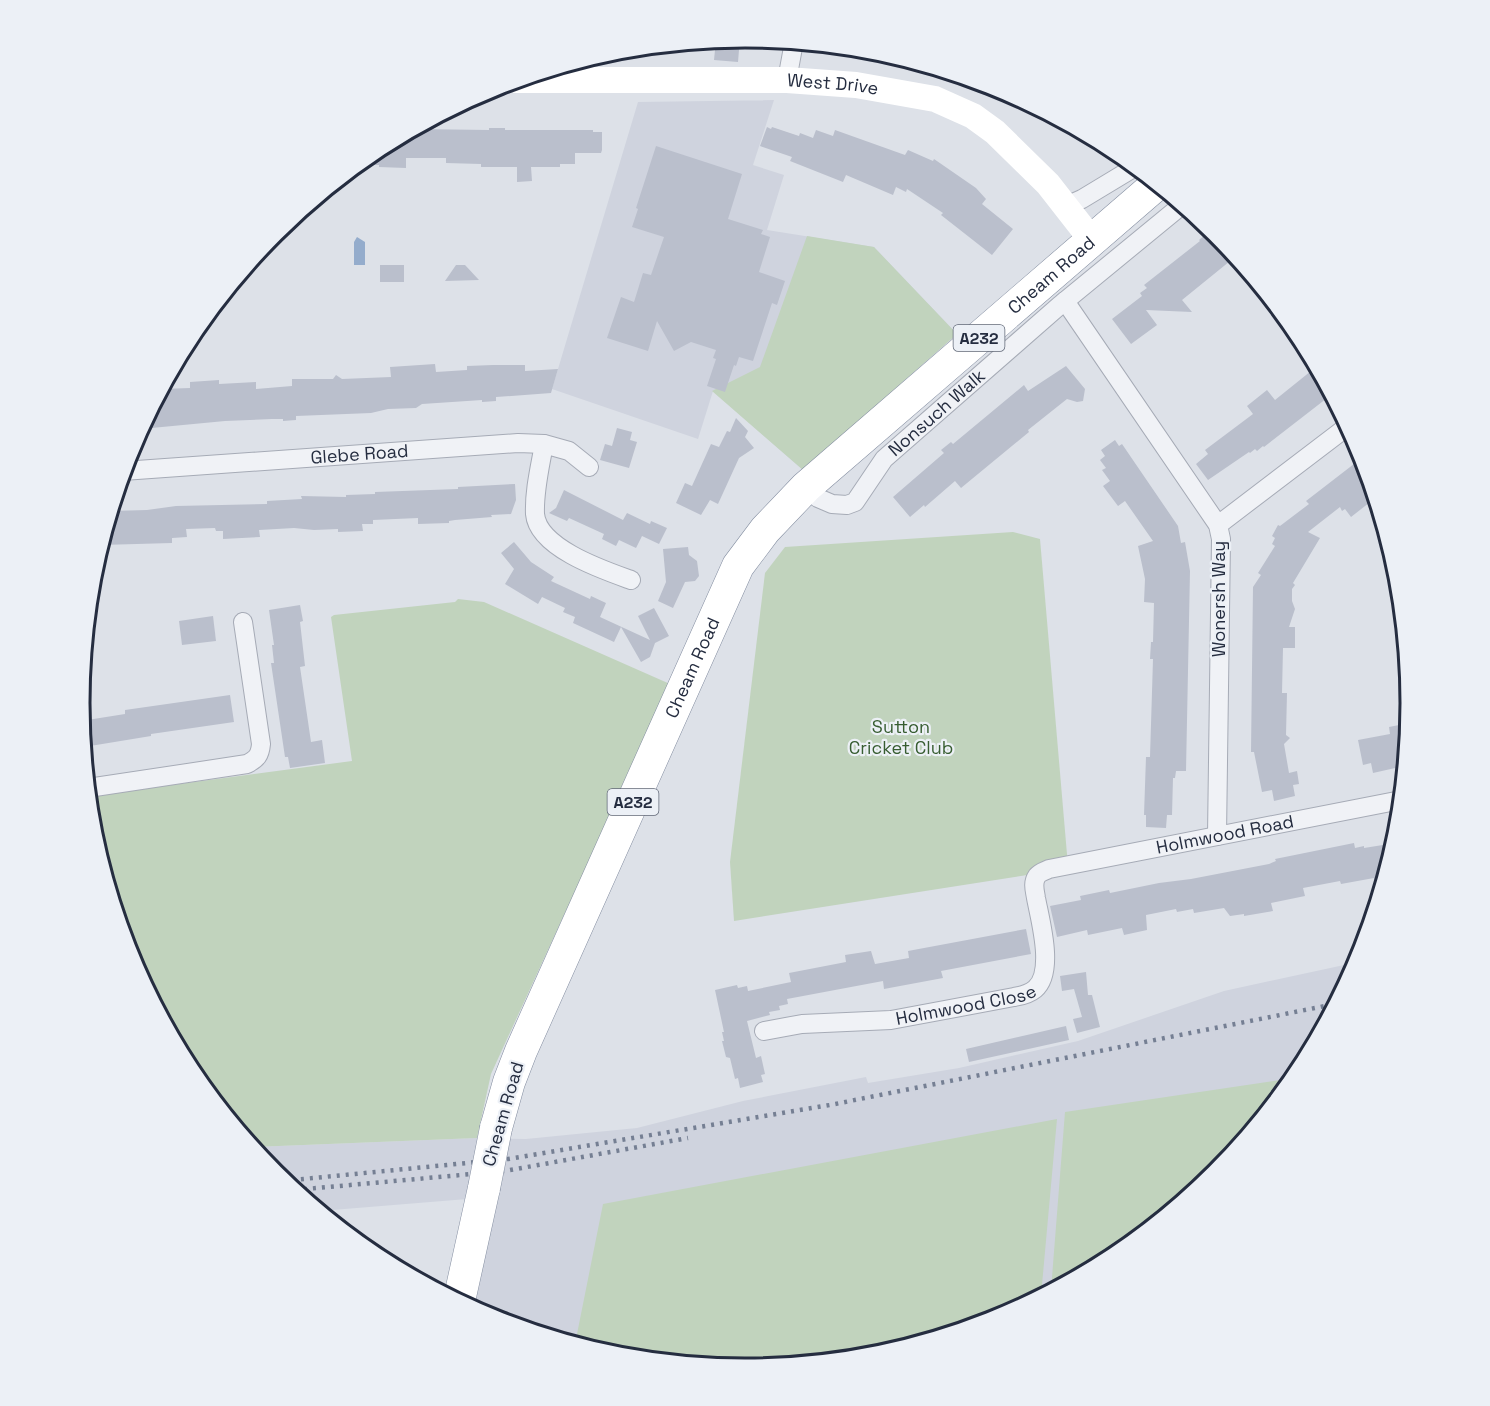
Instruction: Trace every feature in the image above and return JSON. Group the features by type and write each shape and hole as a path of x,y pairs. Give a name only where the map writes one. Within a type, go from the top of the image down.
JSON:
{"highway":[{"name":"Cheam Road","path":"461,1293 496,1128 509,1082 738,566 765,530 806,487 1151,189"}],"street":[{"path":"787,80 793,50"},
{"name":"West Drive","path":"543,80 787,80 856,85 935,99 973,116 995,132 1048,184 1091,240"},
{"path":"1064,207 1128,171"},
{"name":"Nonsuch Walk","path":"806,487 818,498 832,504 847,505 855,502 885,459 1065,301 1176,210"},
{"name":"Wonersh Way","path":"1065,301 1218,525 1221,539 1217,836"},
{"path":"1218,525 1341,432"},
{"name":"Glebe Road","path":"133,470 518,443 544,444 569,451 589,467"},
{"path":"544,444 537,483 535,516 546,538 604,570 631,580"},
{"path":"96,786 190,765 247,765 260,754 261,744 243,622"},
{"name":"Holmwood Road","path":"1049,869 1392,802"},
{"name":"Holmwood Close","path":"764,1031 796,1024 891,1020 1024,995 1036,988 1042,980 1045,946 1034,884 1040,873 1049,869"}],"shaded area":[{"path":"774,100 753,165 784,175 767,230 874,247 957,334 803,470 713,391 698,439 552,389 638,102"},
{"path":"1345,965 1312,1031 1265,1102 1208,1166 1144,1223 1109,1248 1072,1270 996,1308 915,1336 830,1352 788,1357 702,1357 617,1345 575,1336 534,1323 470,1297 467,1199 331,1210 264,1147 477,1138 526,1139 637,1128 743,1101 866,1077 868,1083 959,1068 1078,1041 1224,991"}],"green space":[{"path":"807,236 874,247 957,334 803,470 712,391 760,367"},
{"name":"Sutton Cricket Club","path":"1013,532 1040,539 1068,866 1040,873 734,921 730,862 765,573 785,547"},
{"path":"458,599 484,602 670,684 491,1074 477,1138 264,1147 225,1102 200,1067 158,993 140,954 112,873 97,795 352,761 331,617 455,602"},
{"path":"1281,1080 1237,1135 1177,1195 1109,1248 1052,1281 1065,1112"},
{"path":"1057,1119 1042,1286 996,1308 956,1323 915,1336 873,1345 788,1357 702,1357 617,1345 577,1336 603,1204"}],"water":[{"path":"357,237 365,242 365,265 354,265 354,242"}],"building":[{"path":"739,48 738,62 714,60 715,49"},
{"path":"767,127 799,136 800,133 813,138 816,130 833,136 835,130 905,155 908,150 933,161 934,159 976,188 986,199 982,204 1013,229 992,255 941,215 943,213 907,189 906,192 896,187 893,195 846,175 843,182 790,161 792,157 760,146"},
{"path":"489,128 505,128 505,130 593,130 593,132 602,132 602,150 601,153 575,153 575,164 560,164 560,167 531,167 532,181 517,182 517,167 481,167 481,164 446,163 446,158 406,158 406,168 371,165 431,129 489,130"},
{"path":"656,146 742,174 728,219 763,230 761,234 770,237 759,272 785,281 777,305 772,303 753,361 739,357 725,392 707,386 716,359 713,358 716,350 691,342 674,351 657,321 648,351 607,338 621,297 634,302 643,273 651,275 664,237 632,227"},
{"path":"1204,236 1229,262 1182,300 1192,312 1146,310 1157,325 1131,344 1112,319 1142,296 1140,293 1147,288 1144,285"},
{"path":"380,265 404,265 404,282 380,282"},
{"path":"456,265 465,265 479,280 445,281"},
{"path":"435,364 436,372 467,370 467,366 493,365 525,365 525,371 558,369 551,393 496,397 496,401 422,404 416,408 388,409 371,413 296,416 296,420 225,421 151,428 171,389 190,388 190,382 219,380 219,384 256,382 256,389 292,386 292,379 333,379 336,375 342,379 391,377 390,367"},
{"path":"1066,366 1085,389 1083,401 1067,399 961,488 955,481 910,517 893,497 944,453 941,450 951,442 953,444 1024,385 1028,391"},
{"path":"1310,372 1325,400 1264,447 1249,452 1208,480 1196,464 1208,454 1205,450 1253,414 1247,406 1267,390 1275,400"},
{"path":"736,418 748,431 745,437 754,448 739,458 718,504 710,500 701,515 676,503 685,483 692,486 711,444 719,447 727,431 730,432"},
{"path":"617,428 632,432 630,440 637,442 629,468 600,460 605,444 612,446"},
{"path":"1115,440 1119,446 1122,444 1178,526 1181,543 1185,542 1190,571 1186,771 1176,771 1175,778 1173,778 1172,815 1167,815 1166,828 1146,827 1146,815 1144,815 1146,757 1150,757 1153,659 1150,659 1154,603 1144,602 1145,579 1138,546 1153,541 1125,501 1118,506 1103,486 1110,481 1102,470 1106,468 1100,460 1105,456 1101,450"},
{"path":"1354,464 1369,503 1351,517 1345,509 1342,511 1340,507 1308,532 1320,538 1293,583 1295,585 1292,589 1292,601 1295,609 1289,627 1295,627 1295,648 1283,648 1282,693 1287,693 1286,735 1290,738 1284,744 1289,773 1297,771 1299,784 1293,785 1295,796 1274,801 1272,790 1262,792 1254,752 1251,752 1253,587 1261,575 1258,573 1275,546 1272,544 1275,538 1272,536 1278,525 1280,526 1309,504 1306,501"},
{"path":"515,484 516,500 511,514 455,520 449,523 418,524 418,518 373,520 373,524 362,524 363,531 338,532 338,529 294,528 259,530 260,537 223,539 223,531 216,531 215,528 186,529 187,537 172,538 172,543 109,545 119,511 176,506 267,504 267,501 302,499 301,496 346,497 346,495 375,494 375,492 458,489 458,487"},
{"path":"564,490 623,520 627,513 650,524 651,521 667,528 659,544 642,536 636,548 619,540 616,546 602,539 604,534 569,518 567,521 549,513 556,508"},
{"path":"514,542 531,562 554,577 551,581 590,599 591,596 606,603 600,617 650,640 638,616 654,608 669,636 655,643 650,657 641,662 621,627 614,642 573,623 575,617 563,612 565,608 542,597 538,604 505,584 514,569 501,553"},
{"path":"688,547 689,555 697,561 699,576 695,581 685,582 673,608 658,601 666,582 663,549"},
{"path":"300,605 305,666 300,667 311,742 322,740 325,763 290,768 288,757 285,757 271,663 274,663 272,645 274,645 269,610"},
{"path":"213,616 216,641 182,645 179,621"},
{"path":"230,695 234,722 151,734 151,736 91,746 90,720 125,714 125,710"},
{"path":"1399,725 1396,768 1373,773 1371,763 1363,765 1358,740 1390,734 1389,727"},
{"path":"1354,843 1355,848 1384,845 1375,883 1374,878 1303,888 1305,896 1271,903 1273,911 1244,916 1244,914 1230,916 1224,908 1194,913 1193,909 1177,912 1176,909 1146,915 1147,930 1124,935 1122,928 1088,935 1087,930 1057,937 1050,906 1081,900 1080,896 1109,890 1110,893 1269,864 1276,861 1275,859"},
{"path":"1026,929 1031,954 941,971 943,978 884,989 883,981 787,999 788,1004 779,1006 780,1010 747,1021 756,1058 761,1056 765,1074 761,1075 763,1082 740,1088 738,1078 735,1079 730,1058 726,1057 722,1041 724,1041 722,1032 724,1032 715,990 737,985 738,988 747,986 748,991 791,982 789,973 846,962 845,955 871,951 875,964 909,958 908,951"},
{"path":"1086,972 1088,995 1092,995 1100,1027 1077,1033 1073,1019 1082,1017 1074,989 1062,991 1060,976"},
{"path":"1066,1026 1069,1040 969,1062 966,1049"}],"railway":[{"path":"297,1180 508,1159 830,1105 1325,1006"},
{"path":"307,1189 505,1171 688,1138"}]}
